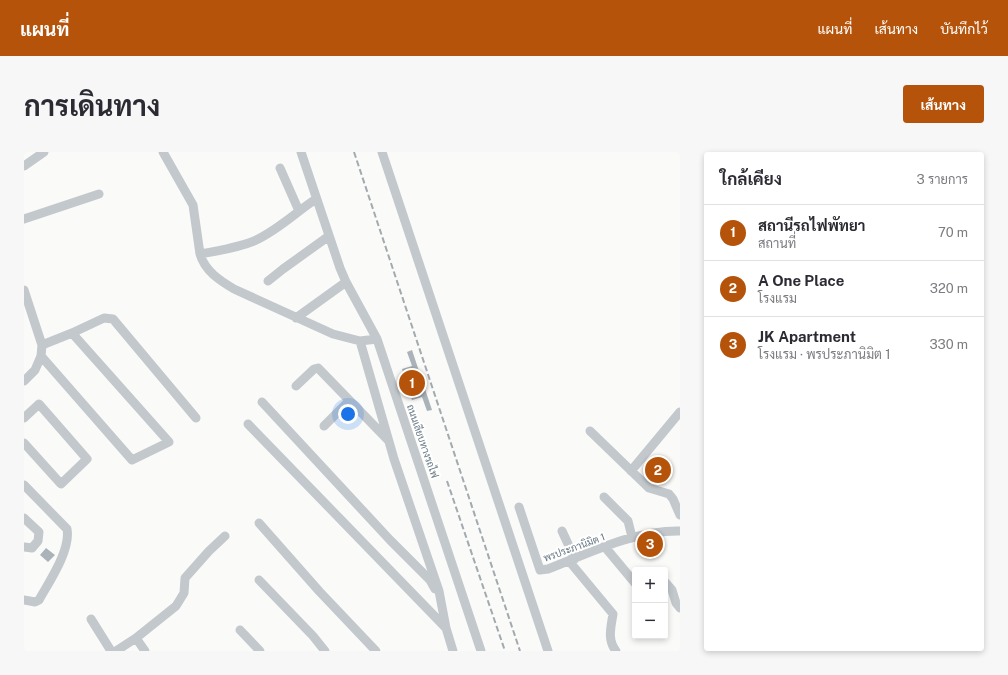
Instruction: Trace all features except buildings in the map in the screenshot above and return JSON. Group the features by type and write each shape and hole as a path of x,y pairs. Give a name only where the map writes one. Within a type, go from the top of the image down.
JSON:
{"street":[{"path":"24,166 44,152"},
{"path":"162,152 193,205 200,254 207,269 219,280 234,290 333,334 360,341 377,339"},
{"name":"ถนนเลียบทางรถไฟ","path":"301,152 346,282 377,339 481,651"},
{"path":"382,152 548,651"},
{"path":"280,168 299,211"},
{"path":"24,219 98,194"},
{"path":"200,254 229,249 255,241 276,228 316,199"},
{"path":"268,281 329,236"},
{"path":"296,318 346,282"},
{"path":"24,290 42,345 41,356 35,370 24,380"},
{"path":"42,345 104,318 113,319 196,418"},
{"path":"41,356 132,460 169,442 72,333"},
{"path":"360,341 389,441 439,591 445,624"},
{"path":"296,386 316,368 389,441"},
{"path":"324,426 349,401"},
{"path":"262,402 390,540 430,580 435,589 453,651"},
{"path":"24,418 39,404 87,459 61,484 25,445"},
{"path":"631,471 680,412"},
{"path":"248,424 445,624"},
{"path":"590,431 649,488 669,494 680,514"},
{"path":"24,485 67,529 68,534 60,562 39,600 35,602 24,600"},
{"path":"604,497 628,521 632,537"},
{"name":"พรประภานิมิต 1","path":"519,507 540,570 548,569 632,537 666,530 680,531"},
{"path":"24,518 39,532 38,541 32,548 24,547"},
{"path":"259,523 376,651"},
{"path":"562,531 572,560 612,614 610,639 611,645 616,651"},
{"path":"116,651 136,638 176,606 184,593 185,578 209,551 225,536"},
{"path":"605,548 632,580"},
{"path":"258,580 313,636 325,651"},
{"path":"668,585 672,590 676,602 680,608"},
{"path":"91,618 111,651"},
{"path":"240,630 260,651"},
{"path":"136,638 145,651"}],"railway":[{"path":"354,152 520,651"},
{"path":"447,481 505,651"}],"place":[{"name":"สถานีรถไฟพัทยา","path":"412,383"},
{"name":"A One Place","path":"658,470"},
{"name":"JK Apartment","path":"650,544"}]}
